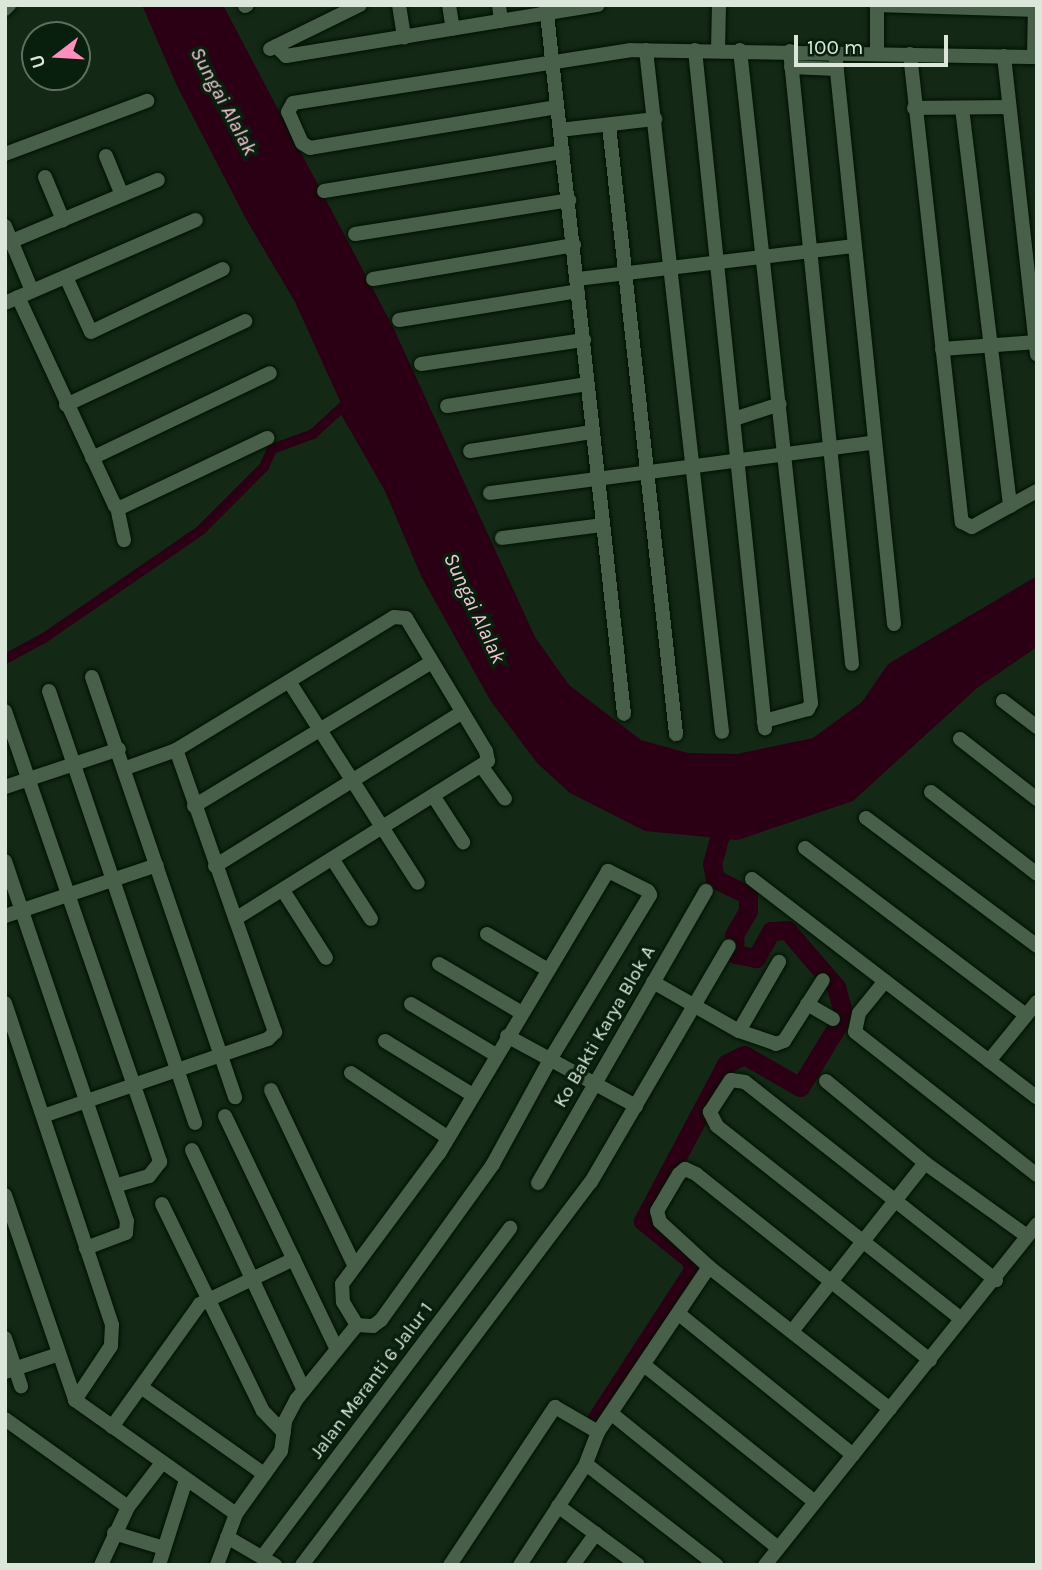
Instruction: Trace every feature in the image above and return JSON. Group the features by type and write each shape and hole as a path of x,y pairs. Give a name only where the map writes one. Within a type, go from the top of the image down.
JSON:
{"street":[{"path":"360,5 272,48 286,56 501,22 547,9 595,5"},
{"path":"399,5 404,38"},
{"path":"449,5 453,29"},
{"path":"499,5 501,22"},
{"path":"718,50 719,5"},
{"path":"557,107 310,148 302,143 288,112 290,104 552,60 646,50 1035,57 1035,9 876,5 877,53"},
{"path":"547,9 575,245 587,384 624,714"},
{"path":"646,50 722,732"},
{"path":"695,50 765,725 811,705 786,453 740,50"},
{"path":"790,51 852,664"},
{"path":"835,52 894,624"},
{"path":"911,54 914,108 962,522 972,527 1037,491"},
{"path":"942,349 987,345 1036,346 1007,107 1004,56"},
{"path":"791,67 837,69"},
{"path":"5,154 147,102"},
{"path":"914,108 1007,107"},
{"path":"962,108 987,345 1010,506"},
{"path":"560,130 655,120"},
{"path":"609,126 676,734"},
{"path":"324,191 563,152"},
{"path":"106,156 122,195"},
{"path":"45,177 62,220"},
{"path":"12,241 158,180"},
{"path":"355,234 569,200"},
{"path":"124,540 117,507 12,300 196,220"},
{"path":"5,226 32,291"},
{"path":"373,279 575,245"},
{"path":"399,320 625,275 854,246"},
{"path":"65,277 91,332 223,269"},
{"path":"66,405 244,321"},
{"path":"421,364 584,340"},
{"path":"92,458 270,373"},
{"path":"447,406 587,384"},
{"path":"734,419 780,404"},
{"path":"470,451 593,432"},
{"path":"117,507 267,438"},
{"path":"490,493 693,463 875,442"},
{"path":"502,538 602,526"},
{"path":"126,768 176,750 290,683 399,614 406,618 486,751 488,761 284,892 235,919"},
{"path":"194,806 432,662"},
{"path":"92,677 126,768 236,1097"},
{"path":"290,683 418,883"},
{"path":"49,691 195,1123"},
{"path":"1003,701 1037,727"},
{"path":"5,711 159,1162 149,1176 115,1186"},
{"path":"215,866 462,712"},
{"path":"960,739 1037,799"},
{"path":"5,787 119,749"},
{"path":"43,1116 268,1039 275,1032 176,750"},
{"path":"482,767 505,799"},
{"path":"931,792 1037,874"},
{"path":"434,797 463,842"},
{"path":"866,818 1037,946"},
{"path":"805,848 1026,1015"},
{"path":"5,860 127,1220 126,1233 86,1248"},
{"path":"333,860 371,919"},
{"path":"5,916 157,865"},
{"path":"609,870 649,892 551,1058 493,1164 381,1320 373,1326 357,1325 341,1288 354,1265 447,1137 609,870"},
{"path":"752,879 1037,1098"},
{"name":"Ko Bakti Karya Blok A","path":"538,1183 706,891"},
{"path":"284,892 326,958"},
{"path":"487,934 548,970"},
{"path":"302,1565 591,1182 695,1009 729,946"},
{"path":"740,1031 779,962"},
{"path":"439,964 522,1013"},
{"path":"653,982 695,1009 740,1031 780,1044 823,980"},
{"path":"885,981 859,1013 855,1032 1037,1175"},
{"path":"989,1061 1037,1002"},
{"path":"5,1003 86,1248 113,1340 75,1400"},
{"path":"411,1004 496,1055"},
{"path":"807,1004 833,1019"},
{"path":"508,1036 596,1081 636,1105"},
{"path":"385,1041 471,1094"},
{"path":"351,1073 447,1137"},
{"path":"960,1318 717,1126 710,1112 730,1080 745,1082 996,1280"},
{"path":"826,1081 925,1163 1027,1236"},
{"path":"271,1090 354,1265"},
{"path":"225,1116 337,1349"},
{"path":"192,1150 304,1390"},
{"path":"793,1330 925,1163"},
{"path":"890,1409 793,1330 709,1267 657,1215 685,1170 930,1360"},
{"path":"6,1198 75,1400 161,1464 236,1514"},
{"path":"162,1204 263,1411 284,1433"},
{"path":"765,1565 930,1360 960,1318 996,1280 1037,1224"},
{"name":"Jalan Meranti 6 Jalur 1","path":"269,1560 510,1228"},
{"path":"112,1427 206,1298 294,1259"},
{"path":"520,1565 586,1464 598,1432 709,1267"},
{"path":"679,1314 853,1455"},
{"path":"217,1565 236,1514 281,1451 288,1415 304,1390 357,1325"},
{"path":"5,1338 10,1370 21,1385"},
{"path":"10,1370 59,1354"},
{"path":"645,1365 816,1502"},
{"path":"141,1387 264,1474"},
{"path":"450,1565 555,1407 598,1432"},
{"path":"612,1414 778,1548"},
{"path":"5,1419 128,1507"},
{"path":"101,1565 128,1507 161,1464"},
{"path":"586,1464 716,1565"},
{"path":"159,1565 186,1480"},
{"path":"558,1506 638,1565"},
{"path":"114,1533 164,1548"},
{"path":"573,1565 596,1533"},
{"path":"227,1537 269,1560"}],"water":[{"name":"Sungai Alalak","path":"142,5 223,5 393,327 535,637 569,685 641,740 688,753 737,754 813,738 862,702 888,664 1037,576 1037,647 977,688 853,801 738,840 645,831 570,793 537,763 490,700 421,576 385,491 338,409 344,410 295,302 246,219 177,86"}],"waterway":[{"path":"5,659 44,638 201,530 264,467 272,449 313,434 352,398"},
{"path":"597,1418 693,1270 691,1260 643,1221 726,1064 744,1055 800,1087 844,1015 836,987 787,930 771,931 756,958 735,954 734,935 748,911 748,895 715,879 712,864 719,838 732,817"}]}
